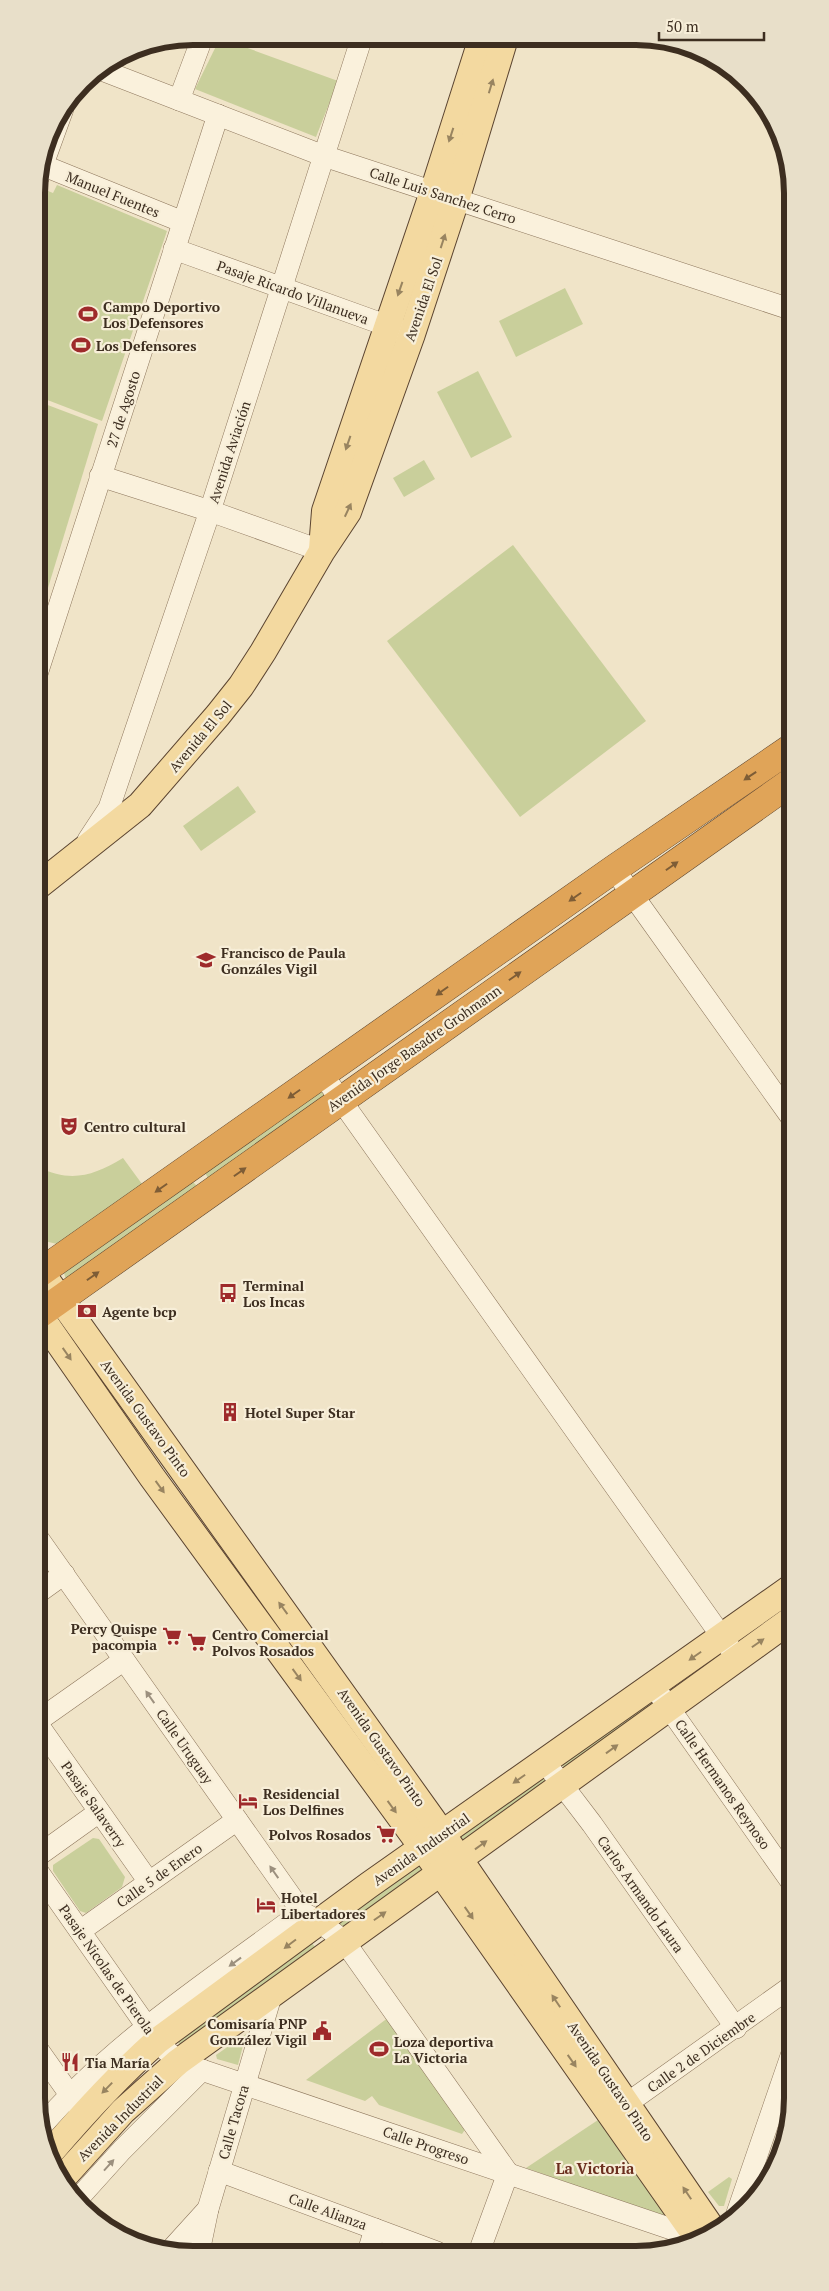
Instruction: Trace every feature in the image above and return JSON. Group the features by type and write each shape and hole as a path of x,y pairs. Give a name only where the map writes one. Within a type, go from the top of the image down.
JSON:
{"highway":[{"path":"45,1268 784,752"},
{"name":"Avenida Jorge Basadre Grohmann","path":"45,1309 784,786"},
{"path":"193,1166 211,1192"}],"main road":[{"name":"Avenida El Sol","path":"45,881 140,805 218,716 241,686 263,652 322,551 348,512 412,334 480,45"},
{"name":"Avenida El Sol","path":"322,551 325,511 388,326 445,196 502,45"},
{"name":"Avenida Gustavo Pinto","path":"45,1312 152,1477 432,1840 699,2232"},
{"name":"Avenida Industrial","path":"53,2147 77,2104 127,2068 152,2034 311,1917 432,1840 784,1593"},
{"name":"Avenida Industrial","path":"66,2174 123,2112 190,2066 272,1993 344,1940 450,1867 784,1625"}],"street":[{"path":"179,100 200,45"},
{"name":"Avenida Aviación","path":"76,857 109,808 210,511 359,45"},
{"name":"Calle Luis Sanchez Cerro","path":"108,73 324,156 585,240 784,308"},
{"name":"27 de Agosto","path":"45,649 218,115"},
{"name":"Manuel Fuentes","path":"46,174 183,222"},
{"name":"Pasaje Ricardo Villanueva","path":"174,249 412,334"},
{"path":"100,476 210,511 322,551"},
{"path":"614,869 784,1107"},
{"path":"323,1075 621,1498 723,1636 736,1658"},
{"name":"Calle Uruguay","path":"45,1548 237,1820 311,1917 344,1940 508,2173"},
{"path":"45,1588 64,1574"},
{"path":"45,1716 124,1660"},
{"name":"Calle Hermanos Reynoso","path":"653,1685 784,1872"},
{"name":"Pasaje Salaverry","path":"45,1735 149,1882"},
{"name":"Carlos Armando Laura","path":"544,1762 592,1824 736,2028"},
{"path":"45,1851 99,1812"},
{"name":"Calle 5 de Enero","path":"80,1931 237,1820"},
{"name":"Pasaje Nicolas de Pierola","path":"45,1881 152,2034"},
{"name":"Calle 2 de Diciembre","path":"618,2110 736,2028 784,1992"},
{"name":"Calle Tacora","path":"200,2246 208,2208 272,1993"},
{"name":"Calle Progreso","path":"152,2034 190,2066 694,2234"},
{"path":"45,2059 77,2104 47,2124"},
{"path":"81,2195 122,2150 190,2066"},
{"path":"742,2201 784,2096"},
{"name":"Calle Alianza","path":"219,2171 421,2246"},
{"path":"481,2246 508,2173"},
{"path":"175,2245 208,2208"},
{"path":"370,2246 375,2229"}],"green space":[{"path":"217,45 239,45 338,81 316,137 195,89"},
{"name":"Los Defensores","path":"57,185 167,231 102,421 45,399 45,190 53,193"},
{"path":"565,288 583,324 516,357 499,321"},
{"path":"478,371 512,437 471,458 437,392"},
{"path":"45,404 98,424 45,598"},
{"path":"424,460 435,479 404,497 393,478"},
{"path":"513,545 646,721 520,817 387,641"},
{"path":"238,786 256,812 201,851 183,826"},
{"path":"321,1088 330,1093 208,1178 205,1173 206,1169"},
{"path":"123,1158 142,1184 57,1244 45,1241 45,1170 71,1176 92,1173"},
{"path":"193,1182 197,1186 66,1280 64,1273"},
{"path":"650,1701 654,1706 564,1768 562,1764"},
{"path":"544,1777 548,1782 467,1844 460,1840 460,1832"},
{"path":"93,1838 99,1839 125,1877 122,1887 86,1913 80,1911 53,1871 53,1865"},
{"path":"417,1862 427,1870 344,1928 339,1924 340,1918"},
{"path":"311,1942 317,1949 180,2045 176,2039"},
{"name":"Loza deportiva La Victoria","path":"389,2017 468,2125 462,2134 379,2105 372,2096 365,2101 306,2080"},
{"path":"246,2034 238,2065 217,2059 216,2055"},
{"path":"598,2120 668,2218 526,2168"},
{"path":"729,2177 732,2179 724,2206 719,2206 708,2192"}],"place":[{"name":"Campo Deportivo Los Defensores","path":"88,314"},
{"name":"Los Defensores","path":"81,345"},
{"name":"Francisco de Paula Gonzáles Vigil","path":"206,960"},
{"name":"Centro cultural","path":"69,1126"},
{"name":"Terminal Los Incas","path":"228,1293"},
{"name":"Agente bcp","path":"87,1311"},
{"name":"Hotel Super Star","path":"230,1412"},
{"name":"Percy Quispe pacompia","path":"172,1636"},
{"name":"Centro Comercial Polvos Rosados","path":"197,1642"},
{"name":"Residencial Los Delfines","path":"248,1801"},
{"name":"Polvos Rosados","path":"386,1834"},
{"name":"Hotel Libertadores","path":"266,1905"},
{"name":"Comisaría PNP González Vigil","path":"322,2031"},
{"name":"Loza deportiva La Victoria","path":"379,2049"},
{"name":"Tia María","path":"70,2062"}],"district":[{"name":"La Victoria","path":"595,2168"}]}
